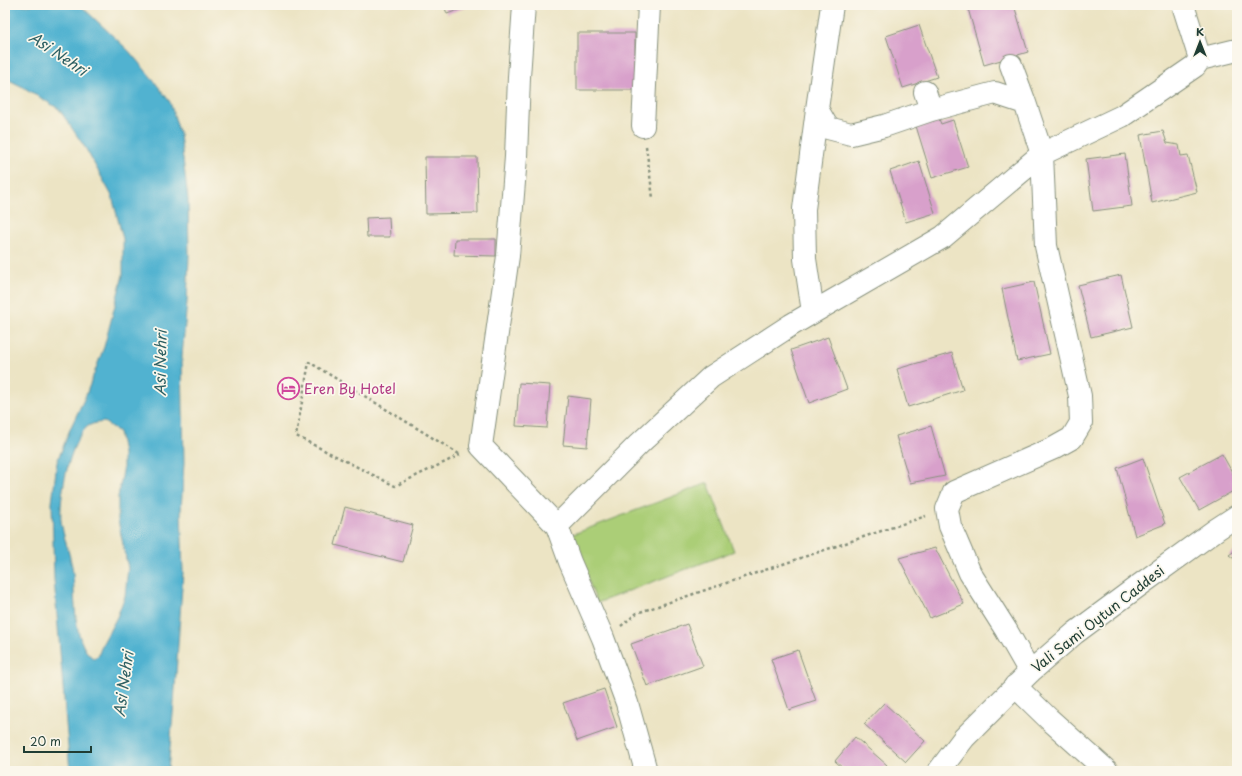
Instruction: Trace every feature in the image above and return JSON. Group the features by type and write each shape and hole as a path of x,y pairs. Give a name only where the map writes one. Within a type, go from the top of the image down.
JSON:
{"street":[{"path":"524,5 516,156 508,256 481,446 557,526 570,562 603,638 627,704 646,771"},
{"path":"643,126 649,5"},
{"path":"813,312 805,259 804,209 832,5"},
{"path":"1183,5 1200,58"},
{"path":"557,526 639,444 711,377 791,325 943,237 1042,154 1122,116 1195,66 1200,58 1237,50"},
{"path":"1011,65 1042,154 1046,246 1080,396 1081,423 1072,438 1054,448 954,492 947,509 950,526 970,573 1006,630 1023,679 1049,719 1108,771"},
{"path":"817,109 828,128 851,134 884,126 928,101 995,93 1024,103"},
{"name":"Vali Sami Oytun Caddesi","path":"939,771 964,738 1023,679 1075,633 1137,586 1237,516"}],"path":[{"path":"643,126 653,198"},
{"path":"309,362 461,455 395,486 296,436 309,362"},
{"path":"603,638 637,613 947,509"}],"green space":[{"path":"708,483 734,551 597,603 571,535"}],"water":[{"name":"Asi Nehri","path":"5,5 80,5 128,50 151,77 170,102 180,135 188,199 189,256 187,302 182,356 184,463 181,510 183,572 168,771 70,771 54,579 52,503 57,462 86,395 104,347 123,275 123,239 112,196 86,149 59,109 5,78","holes":["104,422 119,432 123,453 123,471 118,497 118,520 128,568 125,596 117,617 98,656 93,658 86,651 81,641 78,629 72,566 61,521 63,486 74,447 79,437 87,427 91,424"]}],"building":[{"path":"444,5 472,5 447,14"},
{"path":"967,5 1014,5 1028,52 984,65"},
{"path":"919,25 937,77 903,88 886,36"},
{"path":"577,33 635,33 635,90 577,90"},
{"path":"939,119 941,124 953,120 968,167 932,178 916,126"},
{"path":"1163,131 1167,143 1179,145 1181,156 1188,155 1197,192 1152,203 1140,135"},
{"path":"1125,154 1132,206 1093,211 1086,159"},
{"path":"425,157 477,157 478,213 426,214"},
{"path":"919,161 935,213 906,222 890,171"},
{"path":"389,217 390,237 367,237 366,218"},
{"path":"455,239 496,239 496,256 454,255"},
{"path":"1121,275 1133,327 1091,337 1078,285"},
{"path":"1034,282 1050,354 1017,361 1002,289"},
{"path":"828,337 847,389 809,403 791,350"},
{"path":"952,353 963,390 908,407 897,369"},
{"path":"519,383 550,385 547,428 516,426"},
{"path":"568,396 591,399 587,447 563,445"},
{"path":"931,426 945,476 910,483 896,436"},
{"path":"1222,454 1237,481 1237,489 1199,510 1180,477"},
{"path":"1143,458 1165,524 1135,536 1117,468"},
{"path":"345,507 413,525 403,562 335,545"},
{"path":"935,548 964,604 930,618 899,558"},
{"path":"1237,549 1237,561 1229,555"},
{"path":"687,624 703,666 647,686 631,644"},
{"path":"798,650 816,701 789,710 771,659"},
{"path":"604,689 617,727 577,741 563,703"},
{"path":"884,703 925,741 906,762 864,724"},
{"path":"855,737 887,765 882,771 846,771 835,761"}],"place":[{"name":"Eren By Hotel","path":"289,389"}]}
